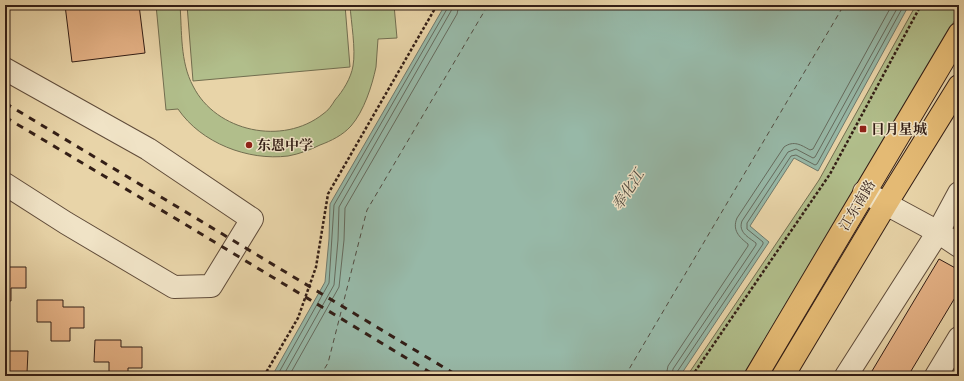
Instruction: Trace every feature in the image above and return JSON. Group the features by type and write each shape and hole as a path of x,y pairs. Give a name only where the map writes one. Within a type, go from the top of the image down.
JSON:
{"main road":[{"name":"江东南路","path":"756,376 959,34"},
{"name":"江东南路","path":"783,376 959,86"}],"street":[{"path":"5,69 148,149 252,219 211,286 174,287 66,223 5,184"},
{"path":"864,192 938,232 959,246"},
{"path":"846,376 938,232 959,193"},
{"path":"936,376 959,338"}],"path":[{"path":"264,376 298,318 316,267 328,194 437,5"},
{"path":"692,376 830,174 921,5"}],"green space":[{"path":"156,5 180,5 182,46 186,67 193,86 204,102 217,114 234,124 252,129 270,131 289,130 307,124 325,113 330,108 346,84 353,66 354,44 350,5 394,5 397,38 378,39 376,67 370,90 364,106 356,120 344,132 328,142 296,154 273,157 257,156 227,147 212,140 188,121 178,109 166,110"},
{"path":"187,5 345,5 350,67 193,81"},
{"path":"916,5 959,5 959,13 743,376 687,376 819,180"}],"water":[{"name":"奉化江","path":"445,5 909,5 818,171 794,158 750,226 769,242 680,376 272,376 325,282 329,239 330,204"}],"building":[{"path":"65,5 139,5 145,53 72,62"},
{"path":"939,259 959,270 959,291 908,376 869,376"},
{"path":"5,267 26,267 26,288 11,288 11,301 5,301"},
{"path":"37,300 63,300 63,307 84,307 84,328 70,328 70,341 51,341 51,322 37,322"},
{"path":"95,340 121,340 121,347 142,347 142,368 128,368 128,376 109,376 109,362 94,362"},
{"path":"5,351 28,351 27,373 5,372"}],"ferry route":[{"path":"320,376 328,363 367,210 488,5"},
{"path":"625,376 844,5"}],"railway":[{"path":"5,103 458,376"},
{"path":"5,117 436,376"}],"place":[{"name":"日月星城","path":"863,129"},
{"name":"东恩中学","path":"249,145"}]}
